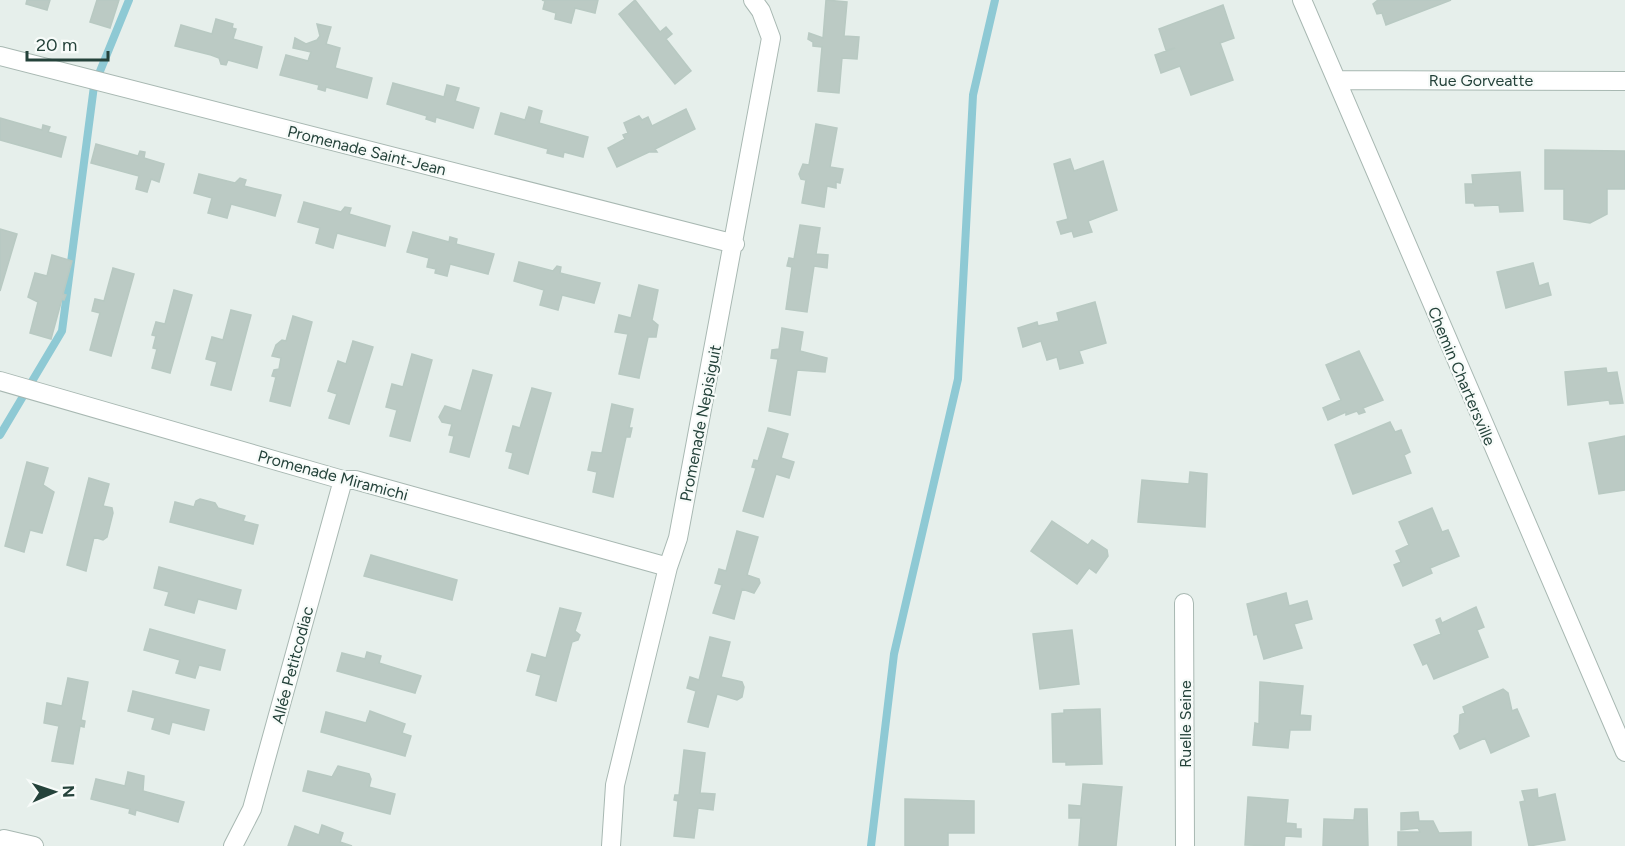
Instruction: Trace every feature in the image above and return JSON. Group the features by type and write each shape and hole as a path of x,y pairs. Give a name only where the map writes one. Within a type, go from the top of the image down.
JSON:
{"street":[{"name":"Promenade Nepisiguit","path":"611,846 615,785 668,567 678,538 735,244 771,38 761,11 753,0"},
{"name":"Chemin Chartersville","path":"1302,0 1337,80 1356,131 1625,752"},
{"name":"Promenade Saint-Jean","path":"0,56 735,244"},
{"name":"Rue Gorveatte","path":"1337,80 1625,81"},
{"name":"Promenade Miramichi","path":"0,381 343,480 355,480 668,567"},
{"name":"Allée Petitcodiac","path":"233,846 252,809 343,480"},
{"name":"Ruelle Seine","path":"1184,603 1185,846"},
{"path":"4,839 34,846"}],"building":[{"path":"27,0 50,0 47,10 26,4"},
{"path":"97,0 119,0 110,28 90,22"},
{"path":"542,0 598,0 595,13 575,8 571,23 555,19 556,13 543,9 545,1"},
{"path":"635,0 660,32 666,27 672,34 666,39 691,71 675,84 619,14"},
{"path":"826,0 847,2 844,36 859,37 857,59 842,58 839,93 818,91 822,47 813,46 813,42 808,39 809,33 823,38"},
{"path":"1378,0 1451,0 1386,25 1382,13 1377,14 1373,4"},
{"path":"1223,5 1234,38 1220,43 1233,80 1191,95 1180,66 1161,73 1155,55 1175,48 1166,50 1159,29"},
{"path":"216,19 233,24 232,28 236,29 233,39 262,47 257,68 228,60 226,65 221,64 219,58 175,46 181,25 212,34"},
{"path":"317,24 331,27 326,44 340,48 335,68 372,78 367,98 326,87 325,91 318,89 319,85 280,75 286,55 308,61 311,52 293,48 295,38 306,44 317,40 320,36"},
{"path":"393,83 444,97 447,85 459,88 455,101 479,108 473,128 436,117 435,122 426,119 427,116 387,104"},
{"path":"529,107 542,111 539,123 588,137 583,157 564,152 563,157 547,153 548,149 495,134 501,113 525,120"},
{"path":"686,109 695,129 655,149 657,152 649,152 617,167 608,148 625,139 623,135 628,133 624,123 639,116 642,120 648,117 652,126"},
{"path":"0,118 42,130 43,125 50,127 48,132 66,137 61,157 0,140"},
{"path":"816,124 837,128 830,167 843,169 840,183 836,182 836,188 827,186 824,207 802,203 806,180 801,179 799,174 803,164 809,165"},
{"path":"96,144 138,156 140,151 145,152 144,158 164,164 159,182 151,179 147,192 136,189 139,176 91,163"},
{"path":"1545,150 1625,151 1625,189 1607,189 1607,214 1590,223 1564,219 1564,189 1545,189"},
{"path":"1070,159 1074,171 1103,161 1117,210 1088,221 1092,232 1074,237 1072,231 1061,234 1057,222 1068,219 1054,164"},
{"path":"1520,172 1523,211 1500,212 1499,205 1475,206 1474,203 1466,203 1465,184 1473,184 1472,175"},
{"path":"199,174 235,183 240,178 246,180 244,186 281,195 275,216 231,204 227,218 208,213 212,198 194,193"},
{"path":"304,202 341,212 345,207 351,208 349,214 390,226 385,246 337,233 333,248 316,243 320,228 298,222"},
{"path":"800,225 820,228 816,254 828,255 827,268 814,266 807,312 786,309 792,267 787,266 789,258 794,259"},
{"path":"0,229 17,234 0,291"},
{"path":"413,232 449,242 450,237 457,239 456,244 494,254 488,274 450,264 447,276 435,273 436,269 427,267 429,258 407,252"},
{"path":"52,255 72,261 63,294 66,295 64,300 62,299 51,339 30,333 38,302 28,297 35,273 47,276"},
{"path":"519,262 553,271 557,266 561,267 560,273 600,283 594,303 562,295 558,310 540,305 544,290 514,281"},
{"path":"1533,263 1539,286 1548,283 1551,295 1506,308 1497,272"},
{"path":"113,268 134,274 111,356 90,350 100,313 92,311 95,299 104,301"},
{"path":"639,285 658,290 652,320 658,325 656,337 648,337 639,378 619,374 628,334 615,332 619,315 631,318"},
{"path":"174,290 192,295 170,373 152,368 157,349 153,348 156,336 152,335 156,322 165,324"},
{"path":"1095,302 1106,343 1079,351 1083,363 1060,369 1057,357 1047,360 1041,341 1023,347 1018,328 1037,322 1038,326 1059,321 1057,313"},
{"path":"231,310 251,315 231,390 211,385 217,362 206,359 212,337 223,340"},
{"path":"293,316 312,322 290,406 270,401 276,377 272,376 274,370 279,369 281,358 272,356 276,345 282,340 286,341"},
{"path":"782,328 803,332 800,351 827,358 825,372 797,370 790,415 769,411 778,359 771,358 772,350 779,349"},
{"path":"353,341 373,347 349,424 329,418 337,394 328,391 338,361 346,364"},
{"path":"1359,351 1383,400 1363,408 1365,412 1359,414 1357,411 1346,415 1346,412 1328,420 1323,408 1341,400 1326,365"},
{"path":"412,354 432,360 410,441 390,436 397,410 386,407 392,384 403,387"},
{"path":"1606,368 1607,373 1617,372 1623,403 1610,404 1609,400 1568,405 1565,372"},
{"path":"473,370 492,375 469,457 450,452 454,436 449,435 452,424 442,422 439,417 445,406 461,411"},
{"path":"532,388 551,393 528,474 509,468 513,453 506,451 513,426 520,428"},
{"path":"612,404 633,409 629,428 632,428 630,437 626,437 613,497 593,492 597,472 588,470 592,452 602,453"},
{"path":"1390,422 1395,432 1401,430 1410,452 1404,455 1411,473 1353,494 1335,445"},
{"path":"768,428 788,434 781,458 794,462 789,478 776,474 763,517 743,511 756,468 752,467 754,460 758,461"},
{"path":"1625,436 1625,490 1599,494 1589,443"},
{"path":"27,462 48,468 43,485 54,492 42,533 30,530 24,552 5,546"},
{"path":"1190,472 1207,474 1205,527 1138,522 1142,480 1189,484"},
{"path":"89,478 109,484 103,506 112,508 113,513 107,537 103,540 94,537 86,571 67,565"},
{"path":"200,499 215,503 218,508 245,516 243,521 258,525 253,544 170,522 175,502 194,507 196,501"},
{"path":"1432,508 1442,532 1448,530 1459,556 1430,568 1432,573 1403,586 1394,565 1401,562 1396,551 1409,545 1399,522"},
{"path":"1052,521 1088,545 1092,540 1107,550 1108,556 1096,573 1089,568 1077,584 1031,551"},
{"path":"737,531 758,537 747,575 759,579 760,583 754,593 742,589 734,619 713,613 722,585 715,583 719,569 726,571"},
{"path":"371,555 457,580 452,600 364,576"},
{"path":"159,567 241,590 236,609 198,599 194,613 165,605 169,592 154,588"},
{"path":"1286,593 1289,606 1307,601 1312,619 1294,624 1302,648 1264,659 1257,634 1254,635 1247,604"},
{"path":"1476,607 1484,627 1477,630 1488,657 1434,679 1427,663 1423,665 1414,645 1441,634 1436,620 1440,618 1442,623"},
{"path":"560,608 581,613 575,631 580,635 578,640 572,642 556,701 536,695 541,675 527,671 532,654 546,658"},
{"path":"150,629 225,650 220,670 199,665 195,678 176,673 180,660 144,650"},
{"path":"1072,630 1079,684 1040,689 1033,634"},
{"path":"710,637 730,642 721,677 742,682 744,687 742,697 737,700 717,694 708,727 688,722 696,691 687,688 690,677 699,680"},
{"path":"367,652 381,656 379,663 421,676 415,693 337,671 342,653 365,659"},
{"path":"68,678 88,682 81,720 85,721 84,727 80,726 73,764 52,761 59,726 44,723 47,703 62,706"},
{"path":"1260,682 1303,686 1300,715 1311,716 1310,730 1290,730 1288,748 1253,745 1255,723 1259,724"},
{"path":"1503,689 1508,693 1512,711 1517,709 1529,736 1491,753 1485,738 1460,749 1454,736 1459,733 1460,715 1465,713 1463,707"},
{"path":"133,691 209,710 204,730 172,722 169,734 152,729 155,718 128,711"},
{"path":"1100,709 1102,764 1066,765 1066,762 1053,762 1052,714 1064,713 1064,710"},
{"path":"370,711 405,724 402,733 411,736 405,756 321,732 326,712 366,723"},
{"path":"684,750 705,753 700,793 715,794 713,810 698,808 694,838 674,836 678,801 674,800 675,795 679,795"},
{"path":"338,766 369,774 371,779 369,787 395,794 390,814 303,791 308,771 332,777"},
{"path":"128,772 144,776 143,791 184,802 178,822 136,810 135,815 129,813 130,809 91,799 96,779 125,786"},
{"path":"1083,784 1122,787 1116,846 1079,846 1081,818 1069,818 1069,805 1081,806"},
{"path":"1537,789 1538,798 1555,794 1565,840 1529,846 1520,802 1525,801 1522,791"},
{"path":"1248,797 1288,800 1286,823 1296,824 1296,829 1301,829 1301,837 1285,836 1284,846 1245,845"},
{"path":"905,799 974,801 974,833 948,833 948,846 905,846"},
{"path":"1355,809 1367,809 1368,846 1323,846 1324,819 1354,820"},
{"path":"1418,812 1419,821 1433,821 1439,833 1471,832 1471,846 1398,846 1398,832 1420,832 1418,828 1401,830 1401,813"},
{"path":"322,825 343,833 340,842 352,846 288,846 295,826 319,835"}],"waterway":[{"path":"0,435 62,331 94,86 129,0"},
{"path":"871,846 894,654 958,379 973,95 995,0"}]}
